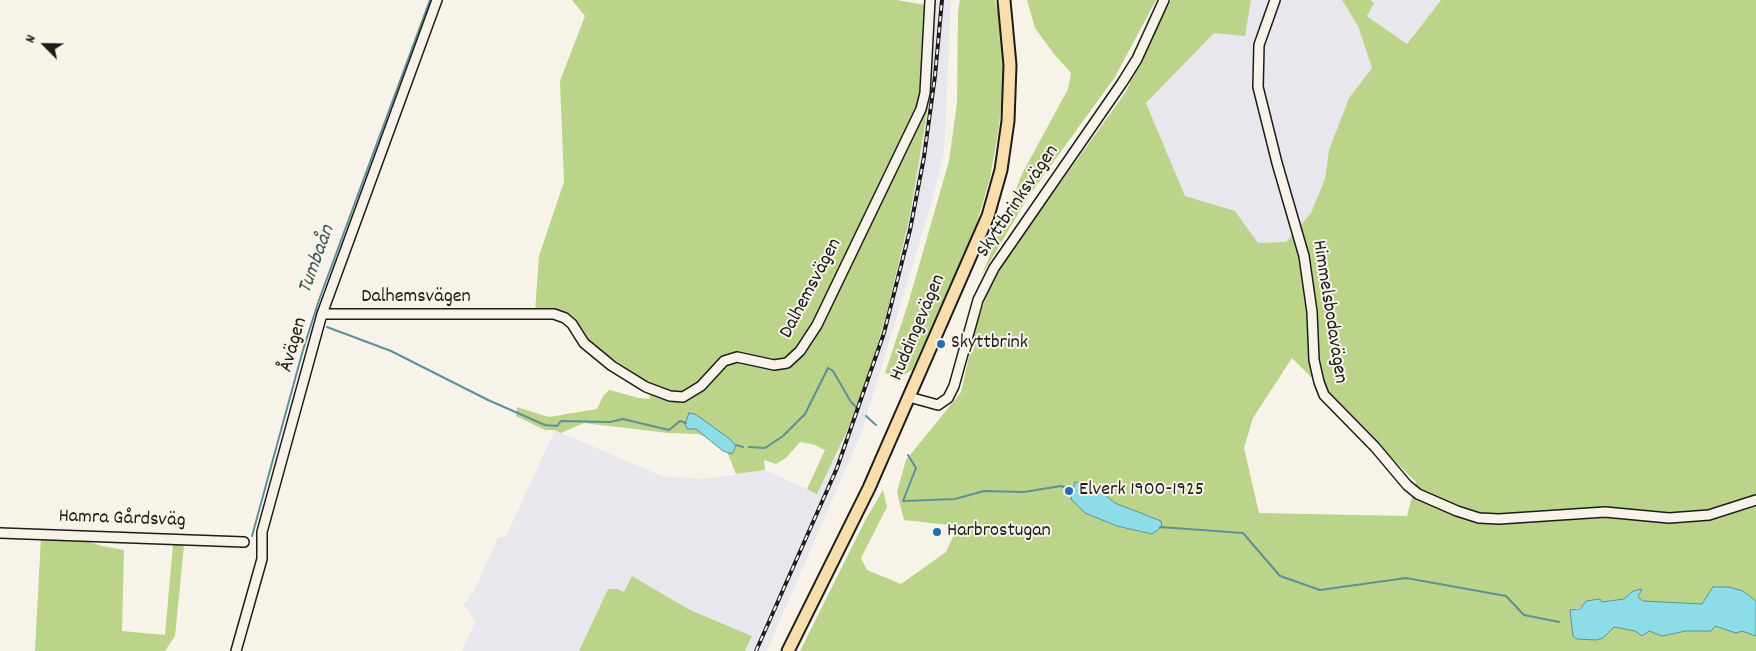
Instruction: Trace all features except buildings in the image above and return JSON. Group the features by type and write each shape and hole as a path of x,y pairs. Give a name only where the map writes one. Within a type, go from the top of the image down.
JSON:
{"main road":[{"name":"Huddingevägen","path":"788,651 869,488 988,216 1001,170 1008,121 1010,65 1004,0"}],"street":[{"name":"Åvägen","path":"236,651 262,559 265,523 322,314 437,0"},
{"name":"Dalhemsvägen","path":"322,314 554,314 566,318 584,343 612,366 646,387 670,396 683,397 701,386 724,361 737,357 756,363 774,365 788,363 800,351 816,325 921,108 926,87 930,0"},
{"name":"Skyttbrinksvägen","path":"909,397 938,405 948,398 954,386 978,300 994,268 1122,83 1136,59 1164,0"},
{"name":"Himmelsbodavägen","path":"1275,0 1260,39 1257,68 1258,87 1277,163 1304,256 1312,312 1314,360 1319,382 1324,395 1375,447 1406,485 1418,494 1457,511 1479,518 1499,519 1605,512 1669,518 1708,515 1756,500"},
{"name":"Hamra Gårdsväg","path":"0,533 244,542"}],"shaded area":[{"path":"936,0 951,0 944,152 933,198 862,431 767,651 745,651 752,636 690,610 608,589 579,651 462,651 475,622 467,608 463,606 473,593 498,538 506,536 555,430 664,477 706,479 765,470 816,493 861,401 887,312 910,215 928,106"},
{"path":"1251,0 1342,0 1358,26 1372,68 1349,98 1329,150 1325,179 1311,213 1286,242 1257,243 1235,211 1185,196 1146,103 1214,32 1245,35"},
{"path":"1371,0 1441,0 1407,44 1367,15 1373,3"}],"green space":[{"path":"572,0 896,0 926,5 923,92 919,108 815,323 790,357 775,363 736,354 689,391 668,391 648,383 602,351 587,339 573,317 565,313 535,312 539,256 564,182 560,81 585,16"},
{"path":"960,0 995,0 1002,31 1004,83 998,133 990,178 975,229 912,370 899,378 885,373 908,304 949,161 957,103 958,12"},
{"path":"1027,0 1156,0 1115,77 1028,197 982,275 1022,174 1068,89 1071,73 1035,28"},
{"path":"1171,0 1251,0 1245,36 1214,33 1146,103 1185,196 1235,211 1258,243 1286,242 1311,213 1325,179 1329,150 1349,98 1372,68 1358,26 1342,0 1371,0 1374,3 1367,16 1407,44 1441,0 1756,0 1756,601 1743,591 1729,587 1713,587 1702,604 1653,603 1642,601 1638,597 1642,590 1633,591 1624,599 1570,610 1596,640 1602,638 1614,627 1649,631 1662,636 1686,631 1711,631 1714,626 1736,633 1742,631 1756,636 1756,651 800,651 866,519 883,490 887,507 861,558 867,570 901,584 946,552 958,526 904,520 897,492 906,460 961,392 976,326 988,291 1005,260 1125,93","holes":["1292,358 1416,482 1407,516 1259,513 1244,448 1253,418","1095,487 1115,503 1162,527 1152,534 1117,526"]},
{"path":"928,106 910,215 887,312 861,401 817,494 807,489 825,450 815,445 800,442 786,458 776,464 764,460 765,470 736,474 726,449 711,439 698,434 668,433 584,423 561,433 555,430 545,430 516,416 517,407 549,417 597,409 603,396 609,390 639,398 650,399 649,393 669,398 687,399 697,394 722,367 733,361 777,370 789,367 820,326"},
{"path":"41,537 80,539 124,550 122,631 165,635 173,544 184,545 175,636 165,651 35,651"},
{"path":"632,576 690,610 752,636 745,651 579,651 608,589 617,589 624,592"}],"water":[{"path":"689,413 695,414 730,439 736,446 732,454 723,451 696,429 687,429 685,423"},
{"path":"1075,482 1095,487 1115,503 1161,521 1162,527 1152,534 1117,526 1085,513 1071,499"},
{"path":"1713,587 1729,587 1743,591 1756,601 1756,636 1742,631 1736,633 1715,626 1711,631 1686,631 1662,636 1649,631 1642,636 1635,631 1614,627 1603,638 1596,640 1577,639 1573,636 1570,610 1580,609 1586,601 1600,599 1602,602 1624,599 1633,591 1642,589 1638,597 1643,601 1702,604"}],"waterway":[{"name":"Tumbaån","path":"252,536 303,350 319,300 430,0"},
{"path":"327,327 391,351 488,400 545,425 557,426 561,421 610,422 623,419 669,430 680,421 686,423"},
{"path":"749,447 765,448 783,436 805,414 828,368 833,371 851,402 857,408"},
{"path":"866,416 876,425"},
{"path":"736,445 743,447"},
{"path":"908,455 916,468 903,501 955,499 984,491 1024,492 1061,486 1073,490"},
{"path":"1160,527 1243,533 1280,576 1320,590 1406,578 1506,596 1524,615 1559,622"}],"railway":[{"path":"756,651 837,468 884,333 910,230 924,157 935,76 942,0"}],"place":[{"name":"Skyttbrink","path":"941,344"},
{"name":"Elverk 1900-1925","path":"1069,491"},
{"name":"Harbrostugan","path":"937,532"}]}
